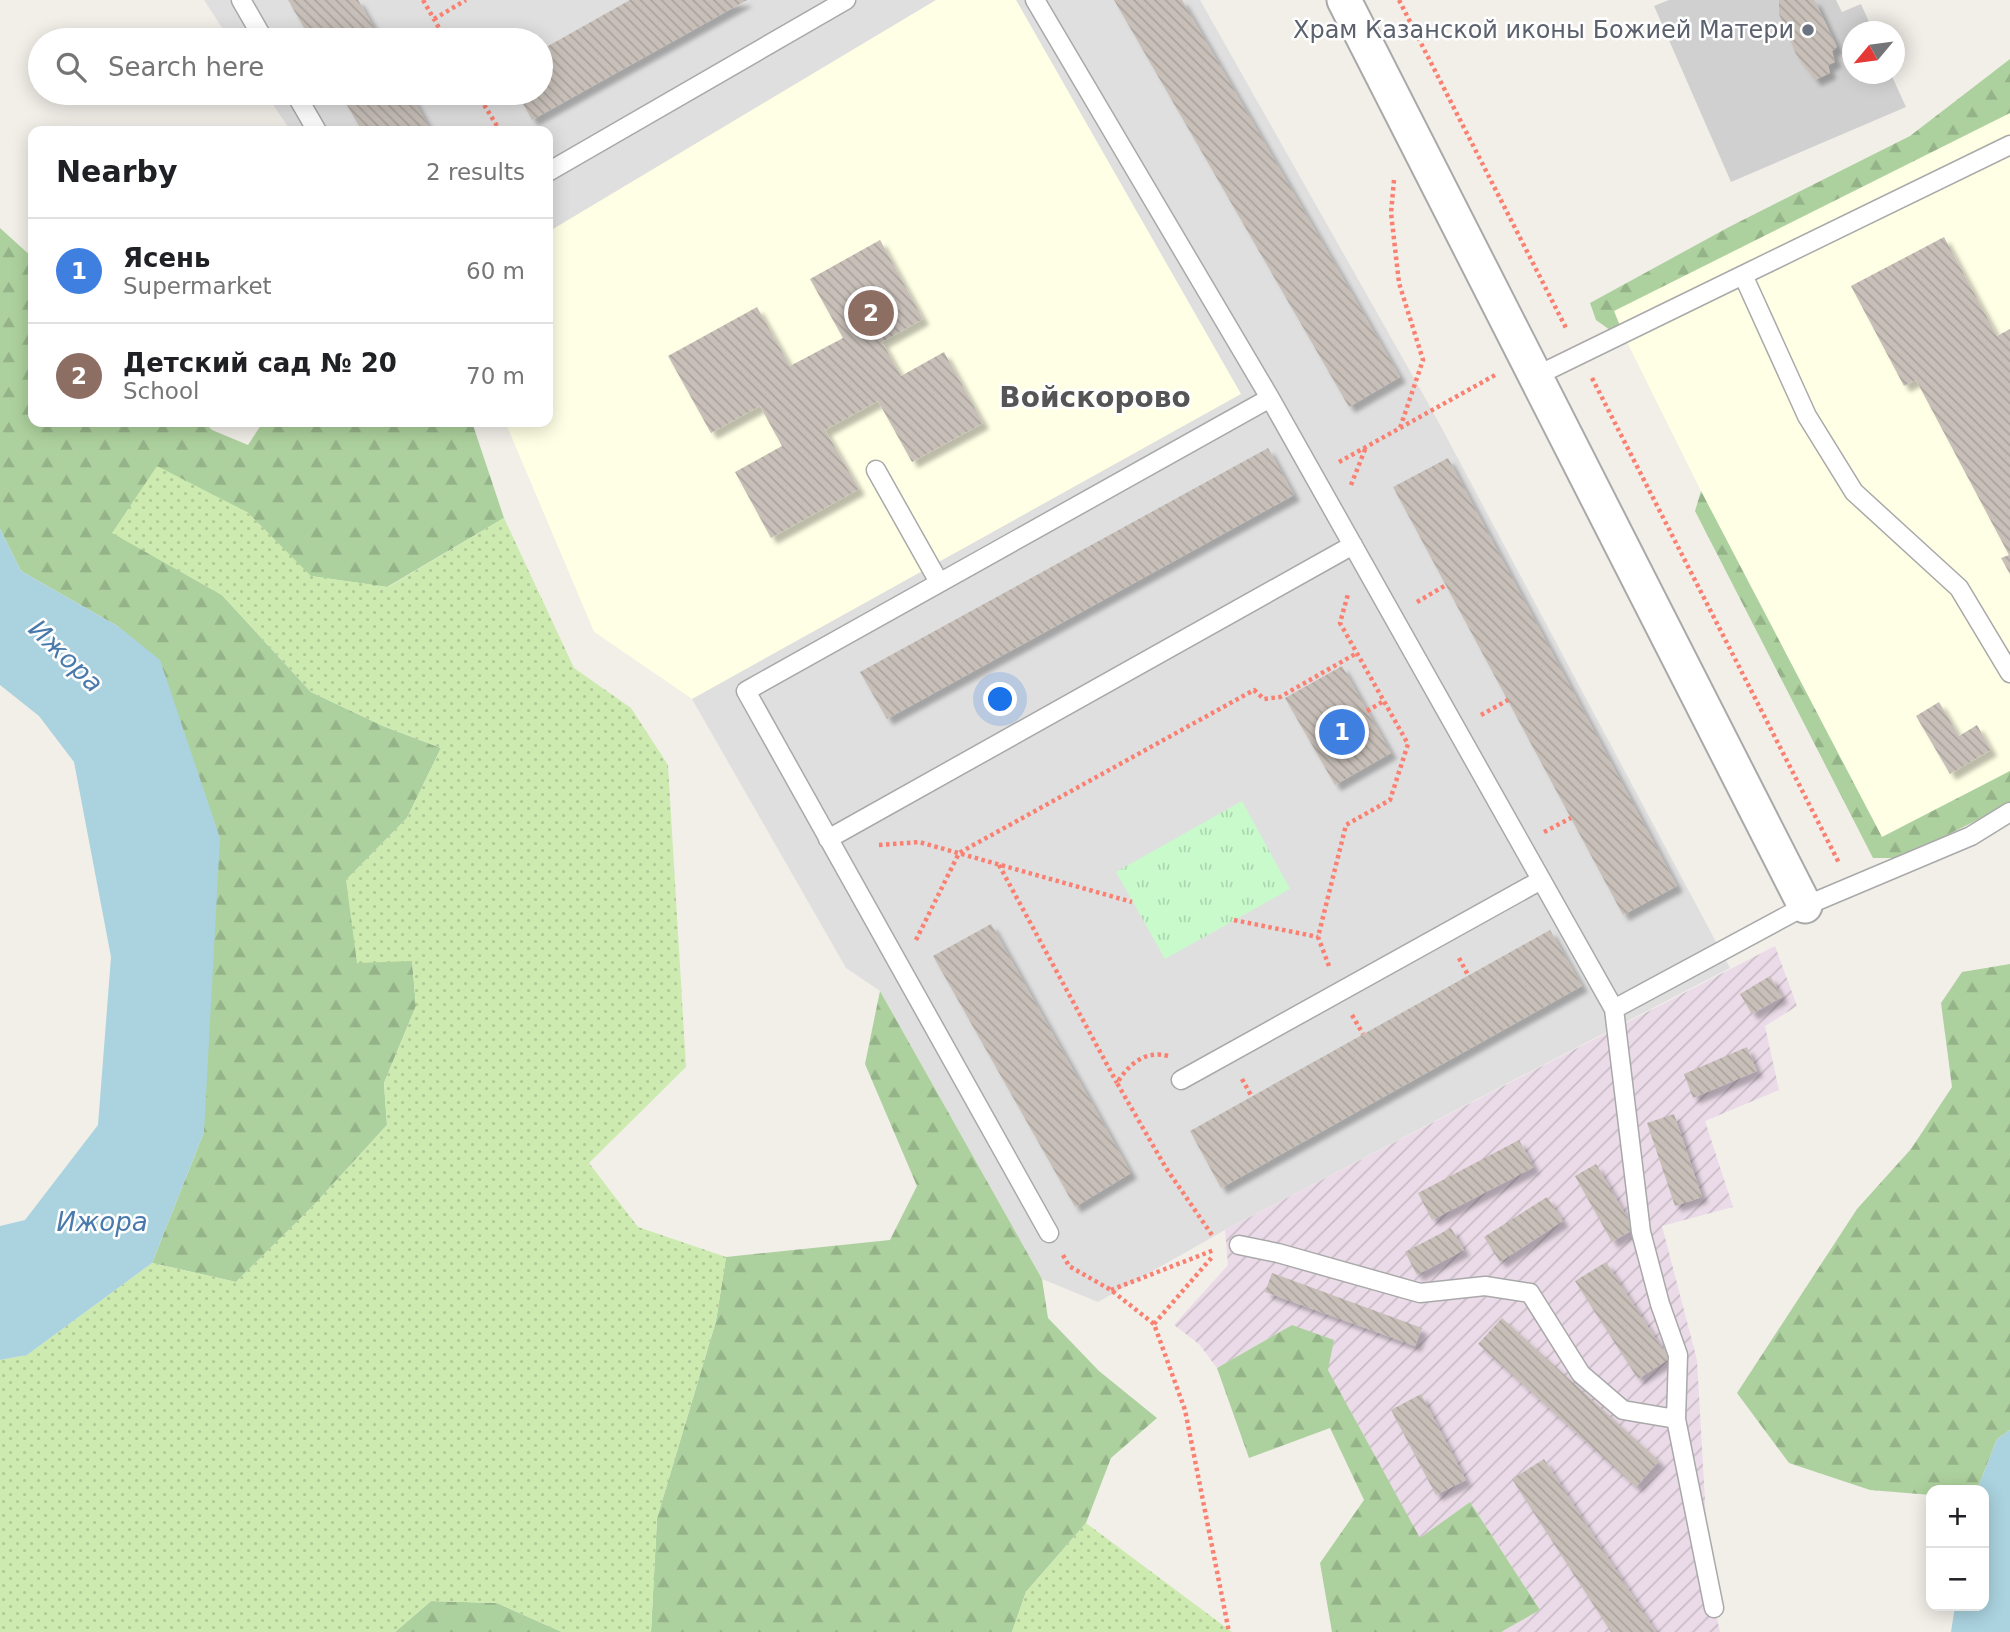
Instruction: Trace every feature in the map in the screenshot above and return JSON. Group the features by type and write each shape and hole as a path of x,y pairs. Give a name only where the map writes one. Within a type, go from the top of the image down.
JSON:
{"street":[{"path":"1344,0 1805,906"}],"lane":[{"path":"241,0 257,28"},
{"path":"553,169 845,0"},
{"path":"1035,0 1270,398 1614,1009 1642,1232 1660,1304 1678,1354 1676,1419 1714,1608"},
{"path":"302,105 314,126"},
{"path":"1531,367 1580,355 2010,145"},
{"path":"1743,275 1807,416 1854,492 1959,588 2010,673"},
{"path":"1049,1233 746,691 1270,398"},
{"path":"876,470 939,582"},
{"path":"831,843 1356,551"},
{"path":"1614,1009 1805,906 1970,836 2010,812"},
{"path":"1188,1076 1541,880"},
{"path":"1230,1246 1278,1254 1420,1293 1485,1286 1530,1293 1581,1374 1623,1410 1676,1419"}],"path":[{"path":"423,0 439,28"},
{"path":"434,19 466,0"},
{"path":"1399,0 1852,887"},
{"path":"484,105 496,126"},
{"path":"1394,174 1391,213 1399,283 1423,360 1400,428"},
{"path":"1314,475 1400,428 1531,367"},
{"path":"1339,992 1318,937 1346,825 1390,800 1408,744 1340,623 1356,551"},
{"path":"902,969 959,853 1254,690 1264,699 1280,697 1357,653"},
{"path":"1367,711 1384,701"},
{"path":"831,843 919,842 1132,902"},
{"path":"999,864 1166,1168 1230,1246"},
{"path":"1234,920 1318,937"},
{"path":"1117,1083 1128,1066 1149,1054 1166,1054 1188,1076"},
{"path":"1111,1290 1230,1246"},
{"path":"1154,1324 1230,1246"},
{"path":"1069,1266 1111,1290 1154,1324 1185,1410 1229,1632"}],"shaded area":[{"path":"204,0 1200,0 1432,410 1730,968 1225,1230 1098,1302 1042,1279 880,991 846,968 692,699 594,632 507,427 553,427 553,126 288,126 273,105 553,105 553,28 222,28"},
{"path":"936,0 1016,0 1241,394 692,699 594,632 507,427 553,427 553,229"},
{"path":"1669,0 1836,0 1842,12 1861,4 1869,21 1842,21 1842,84 1896,84 1906,107 1731,182 1654,6"},
{"path":"2010,113 2010,771 1882,837 1701,491 1614,311"},
{"path":"1775,946 1797,1006 1765,1026 1779,1090 1705,1121 1733,1207 1662,1226 1697,1360 1710,1588 1720,1632 1501,1632 1540,1610 1470,1502 1420,1539 1328,1370 1292,1325 1217,1368 1199,1344 1174,1325 1228,1265 1225,1230"}],"green space":[{"path":"2010,59 2010,113 1614,311 1620,326 1610,330 1596,320 1590,303 1729,227 1910,136"},
{"path":"0,228 28,253 28,427 209,427 248,445 260,427 474,427 504,518 387,587 310,576 247,512 113,533 222,595 311,692 383,726 441,748 407,818 346,880 412,961 416,1006 384,1083 387,1125 313,1206 236,1282 152,1263 204,1132 119,627 21,571 0,529"},
{"path":"157,466 247,512 311,576 388,587 504,518 574,668 631,708 668,765 686,1067 589,1163 638,1227 726,1257 716,1321 657,1518 651,1632 562,1632 497,1603 431,1601 395,1632 0,1632 0,1360 27,1355 152,1263 236,1282 313,1206 387,1125 384,1083 416,1006 412,961 357,963 346,880 407,818 441,748 383,726 311,692 222,595 112,533"},
{"path":"1701,491 1882,837 2010,771 2010,804 1900,858 1873,858 1695,511"},
{"path":"1242,801 1290,889 1165,959 1116,872"},
{"path":"2010,964 2010,1430 1997,1439 1979,1485 1926,1485 1926,1495 1870,1490 1789,1463 1737,1393 1857,1209 1911,1149 1952,1087 1941,1003 1962,972"},
{"path":"880,991 1042,1279 1048,1318 1099,1371 1157,1418 1111,1458 1086,1523 1026,1592 1012,1632 651,1632 657,1518 716,1321 726,1257 890,1240 917,1186 865,1064"},
{"path":"1292,1325 1334,1340 1328,1370 1420,1538 1470,1502 1540,1610 1501,1632 1332,1632 1320,1563 1364,1500 1330,1428 1249,1458 1217,1368"},
{"path":"1086,1523 1232,1632 1012,1632 1026,1592"},
{"path":"431,1601 497,1603 562,1632 395,1632"}],"water":[{"name":"Ижора","path":"0,529 21,571 119,627 160,660 220,838 204,1132 152,1263 27,1355 0,1360 0,1226 25,1220 98,1125 111,957 74,762 39,716 0,685"},
{"path":"2010,1430 2010,1632 1951,1632 1954,1611 1989,1611 1989,1485 1979,1485 1997,1439"}],"building":[{"path":"288,0 358,0 374,28 304,28"},
{"path":"630,0 747,0 532,120 524,105 553,105 553,43"},
{"path":"1114,0 1182,0 1400,377 1349,407"},
{"name":"Храм Казанской иконы Божией Матери","path":"1779,0 1814,0 1837,47 1832,51 1835,62 1828,65 1830,73 1815,80 1796,54 1779,14"},
{"path":"347,105 417,105 428,126 359,126"},
{"path":"1944,237 1997,336 2010,329 2010,574 2001,558 2009,555 1916,380 1904,386 1851,286"},
{"path":"880,240 923,319 882,342 901,376 944,352 983,423 912,462 878,401 825,430 859,489 771,538 735,472 782,446 760,406 711,433 668,356 757,307 790,366 843,338 810,279"},
{"path":"1268,448 1294,495 887,719 860,672"},
{"path":"1448,458 1677,886 1623,915 1393,487"},
{"path":"1342,666 1391,753 1335,785 1285,698"},
{"path":"1939,702 1959,736 1977,725 1991,750 1950,774 1916,716"},
{"path":"991,924 1131,1173 1075,1207 933,956"},
{"path":"1550,930 1582,986 1221,1188 1190,1131"},
{"path":"1770,976 1782,997 1752,1014 1740,994"},
{"path":"1747,1047 1757,1071 1693,1098 1684,1074"},
{"path":"1674,1114 1702,1197 1675,1206 1647,1123"},
{"path":"1519,1140 1534,1167 1432,1220 1418,1193"},
{"path":"1596,1164 1634,1229 1612,1242 1575,1176"},
{"path":"1547,1197 1563,1221 1500,1262 1484,1237"},
{"path":"1451,1228 1464,1250 1417,1275 1405,1252"},
{"path":"1606,1262 1669,1359 1638,1379 1575,1281"},
{"path":"1272,1273 1422,1328 1415,1346 1265,1292"},
{"path":"1502,1318 1659,1461 1636,1487 1478,1344"},
{"path":"1421,1394 1466,1480 1436,1495 1391,1410"},
{"path":"1544,1459 1656,1632 1611,1632 1512,1479"}],"place":[{"name":"Храм Казанской иконы Божией Матери","path":"1808,30"},
{"name":"Детский сад № 20","path":"871,313"},
{"name":"Ясень","path":"1342,732"}],"district":[{"name":"Войскорово","path":"1095,397"}]}
